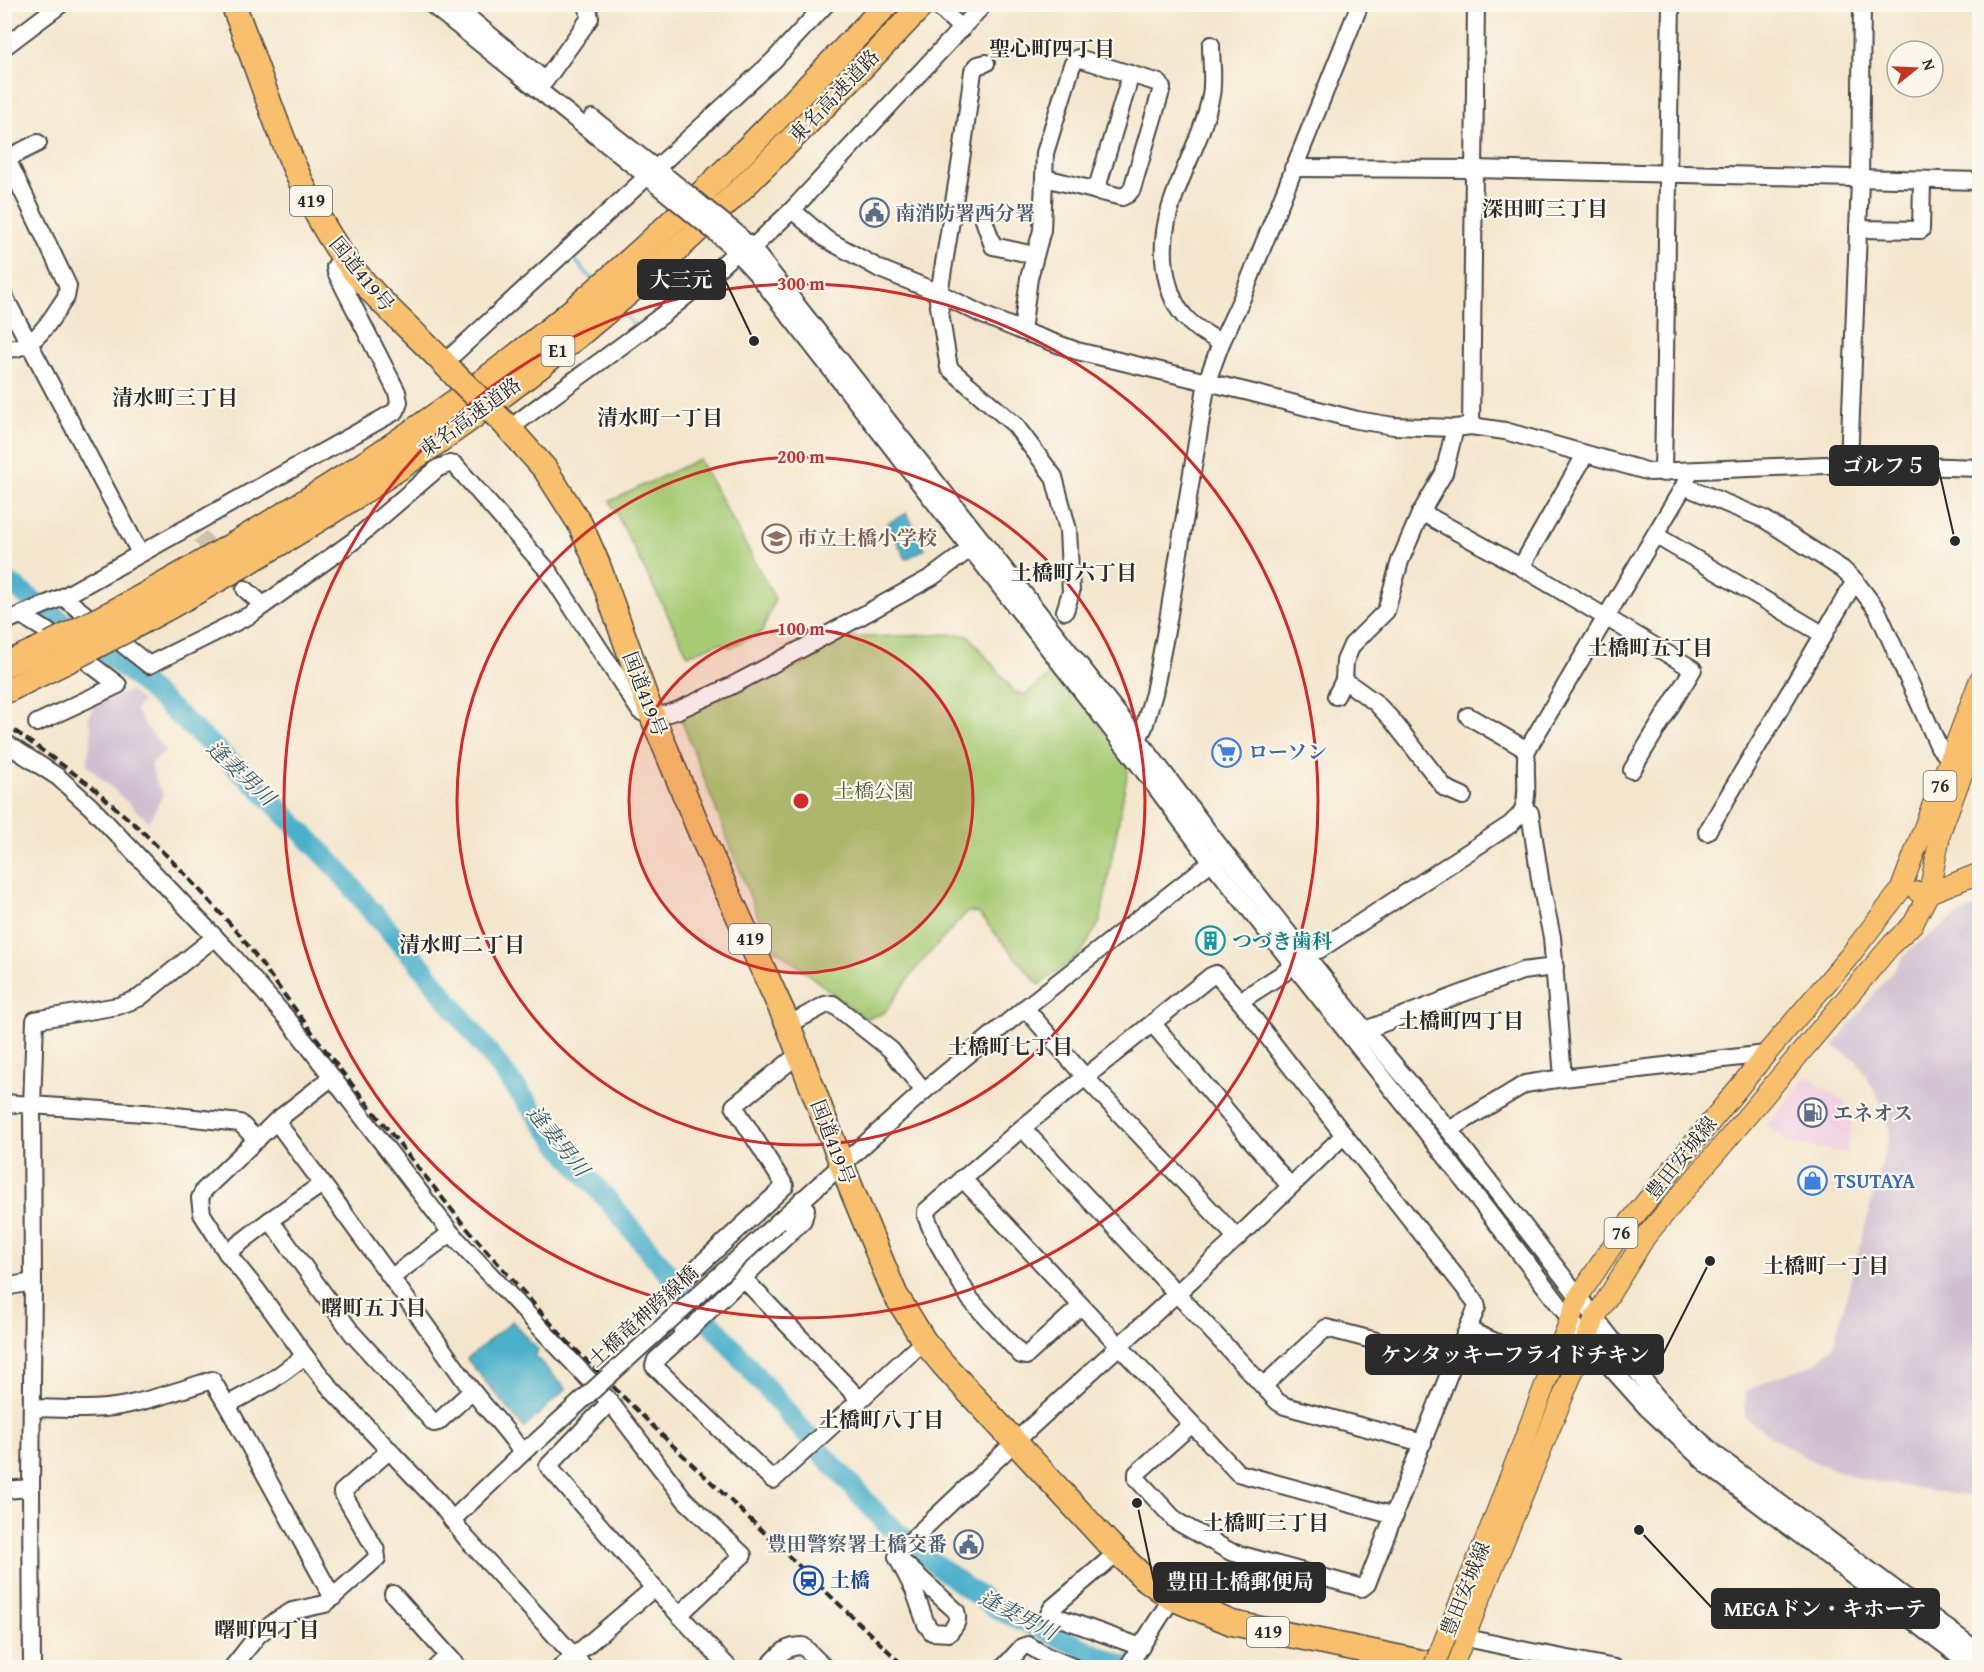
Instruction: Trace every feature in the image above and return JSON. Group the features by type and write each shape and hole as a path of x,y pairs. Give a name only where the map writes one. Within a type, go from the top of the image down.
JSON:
{"highway":[{"name":"国道419号","path":"233,4 305,190 321,222 343,256 383,304 506,426 545,469 580,524 598,566 653,718 704,841 788,1025 895,1294 924,1341 1015,1443 1118,1552 1142,1576 1172,1598 1232,1623 1399,1663 1451,1668"},
{"name":"東名高速道路","path":"130,616 208,561 376,456 460,397 555,325 660,235 787,110 887,4"},
{"name":"東名高速道路","path":"4,692 58,653 130,616 220,580 388,475 524,379 625,296 674,252 804,128 923,4"},
{"name":"東名高速道路","path":"4,665 58,653"}],"main road":[{"name":"豊田安城線","path":"1451,1668 1491,1526 1579,1296 1623,1230 1766,1054 1847,959 1900,891 1980,679"},
{"name":"豊田安城線","path":"1433,1668 1458,1638 1595,1318 1646,1236 1893,943 1913,924 1929,893 1941,830 1980,727"},
{"path":"1900,891 1929,893 1980,873"}],"street":[{"path":"4,47 61,4"},
{"path":"432,4 739,243 1138,739 1217,857 1570,1316 1586,1340 1647,1408 1710,1467 1976,1668"},
{"path":"452,4 657,177"},
{"path":"545,81 590,18 587,4"},
{"path":"450,369 657,177 773,61 826,4"},
{"path":"506,426 654,322 704,283 739,243 792,210 984,4"},
{"path":"1138,739 1154,693 1207,381 1360,4"},
{"path":"1336,696 1344,680 1345,661 1352,645 1386,611 1400,561 1421,512 1443,473 1463,427 1474,169 1476,4"},
{"path":"1663,473 1671,4"},
{"path":"1849,464 1860,180 1862,4"},
{"path":"941,9 962,29"},
{"path":"1211,45 1211,94 1197,143 1174,194 1167,216 1164,236 1165,271 1176,306 1184,317 1200,331 1221,343"},
{"path":"1022,331 1029,278 1042,230 1045,153 1072,65 1078,58 1159,83 1162,88 1132,189 1128,194 1122,197 1045,178"},
{"path":"986,63 978,65 973,71 938,300 949,368 1015,425 1054,477 1068,530 1071,592 1065,611"},
{"path":"1096,191 1131,74"},
{"path":"4,348 16,349 36,339 66,297 68,286 6,160 38,143"},
{"path":"1293,168 1474,169 1860,180 1980,181"},
{"path":"1858,229 1921,230 1922,181"},
{"path":"792,210 826,239 880,269 939,293 983,315 1077,351 1207,381 1357,420 1394,426 1463,427 1505,431 1641,471 1687,478 1764,519 1842,568 1855,581 1877,610 1939,747 1950,759"},
{"path":"984,220 993,246 1034,255"},
{"path":"739,243 756,273 1140,766 1449,1130 1656,1396 1716,1455 1980,1653"},
{"path":"4,622 61,598 140,553 195,530 396,411 399,402 397,392 336,272 335,267 343,256"},
{"path":"4,296 140,553"},
{"path":"1521,567 1585,455"},
{"path":"61,598 150,665 250,615 352,542 438,468 449,464 455,465 549,572 640,711 653,718 676,711 731,686 805,647 932,578 970,549"},
{"path":"1687,478 1849,464 1980,468"},
{"path":"1319,951 1511,824 1522,812 1526,804 1525,758 1527,750 1687,478"},
{"path":"1421,512 1521,567 1693,669 1632,770"},
{"path":"1655,535 1824,635"},
{"path":"1707,832 1855,581"},
{"path":"245,589 263,604"},
{"path":"24,614 118,685 37,723"},
{"path":"1344,680 1376,703 1392,720 1445,788 1463,796"},
{"path":"1468,716 1527,750"},
{"path":"4,742 58,777 91,807 215,937 290,1022 451,1233 610,1402 685,1500 744,1555 680,1615"},
{"path":"1522,812 1530,813 1533,825 1541,885 1552,937 1563,1078"},
{"name":"土橋竜神跨線橋","path":"452,1520 924,1090 1217,857"},
{"path":"32,1668 34,1020 118,1006 139,998 215,937"},
{"path":"1365,1030 1522,971 1555,967"},
{"path":"1240,1002 1285,972"},
{"path":"1081,1306 1026,1356 1021,1355 970,1299 947,1260 926,1216 926,1211 1022,1128 1216,974 1475,1301 1477,1307 1395,1516 1367,1584 1362,1588 1231,1552 1176,1521 1137,1479 1137,1473 1192,1424"},
{"path":"788,1025 825,1005 833,1004 891,1050 924,1090"},
{"path":"1025,1008 1085,1077 1237,1238"},
{"path":"1153,1024 1290,1186"},
{"path":"689,1275 785,1186 734,1106 799,1054"},
{"path":"1449,1130 1525,1084 1766,1054"},
{"path":"331,1078 276,1121 204,1190 200,1198 202,1214 227,1253 332,1390 390,1450 466,1538 579,1662"},
{"path":"4,1103 158,1114 240,1123 257,1140"},
{"path":"276,1121 392,1277 472,1391 516,1442 529,1448"},
{"path":"1022,1128 1263,1386 1285,1406 1423,1443"},
{"path":"900,1553 923,1527 1178,1293 1344,1135"},
{"path":"962,1178 1238,1473 1395,1516"},
{"path":"227,1253 322,1184"},
{"path":"802,1199 806,1209 803,1220 742,1277 713,1308 684,1328 656,1360 654,1366 773,1480 924,1341"},
{"path":"270,1220 352,1333 434,1423 438,1422 472,1391"},
{"path":"392,1277 451,1233"},
{"path":"742,1277 860,1400"},
{"path":"4,1287 33,1282"},
{"path":"1263,1386 1326,1328 1454,1361"},
{"path":"1468,1330 1521,1353"},
{"path":"227,1406 271,1381 305,1356"},
{"path":"32,1408 124,1406 212,1380 333,1598"},
{"path":"610,1402 548,1466 654,1588 729,1668"},
{"path":"232,1668 246,1660 258,1635 277,1620 292,1611 325,1604 376,1558 378,1554 342,1492 390,1450"},
{"path":"4,1490 31,1488"},
{"path":"1118,1552 1052,1608 1049,1614 1139,1650"},
{"path":"560,1668 579,1662 654,1588"},
{"path":"393,1594 454,1662 435,1668"},
{"path":"1127,1668 1172,1598"},
{"path":"1458,1638 1615,1668"},
{"path":"1003,1668 1022,1647 1028,1645 1046,1656 1075,1668"},
{"path":"768,1667 784,1650 792,1646 803,1646 825,1668"}],"shaded area":[{"path":"130,691 142,701 135,710 166,751 150,765 163,794 149,822 87,765 92,730 88,719 94,705"},
{"path":"1979,906 1979,1498 1860,1479 1814,1462 1773,1438 1745,1417 1746,1391 1771,1379 1815,1364 1833,1347 1890,1133 1884,1107 1857,1061 1833,1046 1909,950 1957,915"},
{"name":"エネオス","path":"1807,1076 1844,1102 1852,1127 1846,1153 1789,1143 1767,1125"}],"green space":[{"path":"699,459 775,599 762,632 731,647 719,643 688,655 610,501"},
{"name":"土橋公園","path":"957,634 969,636 1015,692 1025,695 1056,670 1123,754 1128,770 1100,922 1081,953 1039,985 978,913 967,912 917,967 884,1013 866,1019 768,943 681,719 687,713 837,638"}],"water":[{"path":"907,513 925,549 906,559 888,523"},
{"path":"512,1321 538,1350 535,1356 566,1389 524,1428 467,1359"}],"waterway":[{"path":"572,257 594,281"},
{"path":"621,311 636,328"},
{"name":"逢妻男川","path":"4,582 15,587 130,672 255,784 336,867 422,967 568,1155 822,1453 883,1520 917,1550 1001,1611 1120,1665 1132,1668"}],"tunnel":[{"path":"200,536 245,589"}],"railway":[{"path":"4,723 90,785 142,831 187,876 240,935 335,1063 464,1225 563,1337 667,1440 906,1668"}],"place":[{"name":"南消防署西分署","path":"874,213"},
{"name":"大三元","path":"754,341"},
{"name":"市立土橋小学校","path":"776,538"},
{"name":"ゴルフ５","path":"1955,541"},
{"name":"ローソン","path":"1227,752"},
{"name":"つづき歯科","path":"1211,941"},
{"name":"エネオス","path":"1812,1113"},
{"name":"TSUTAYA","path":"1813,1181"},
{"name":"ケンタッキーフライドチキン","path":"1710,1261"},
{"name":"豊田土橋郵便局","path":"1137,1503"},
{"name":"MEGAドン・キホーテ","path":"1639,1530"},
{"name":"豊田警察署土橋交番","path":"968,1544"},
{"name":"土橋","path":"809,1580"}],"district":[{"name":"聖心町四丁目","path":"1052,49"},
{"name":"深田町三丁目","path":"1545,209"},
{"name":"清水町三丁目","path":"175,398"},
{"name":"清水町一丁目","path":"660,418"},
{"name":"土橋町六丁目","path":"1074,573"},
{"name":"土橋町五丁目","path":"1650,648"},
{"name":"清水町二丁目","path":"462,945"},
{"name":"土橋町四丁目","path":"1461,1021"},
{"name":"土橋町七丁目","path":"1010,1047"},
{"name":"土橋町一丁目","path":"1826,1266"},
{"name":"曙町五丁目","path":"374,1308"},
{"name":"土橋町八丁目","path":"881,1420"},
{"name":"土橋町三丁目","path":"1266,1523"},
{"name":"曙町四丁目","path":"267,1630"}]}
